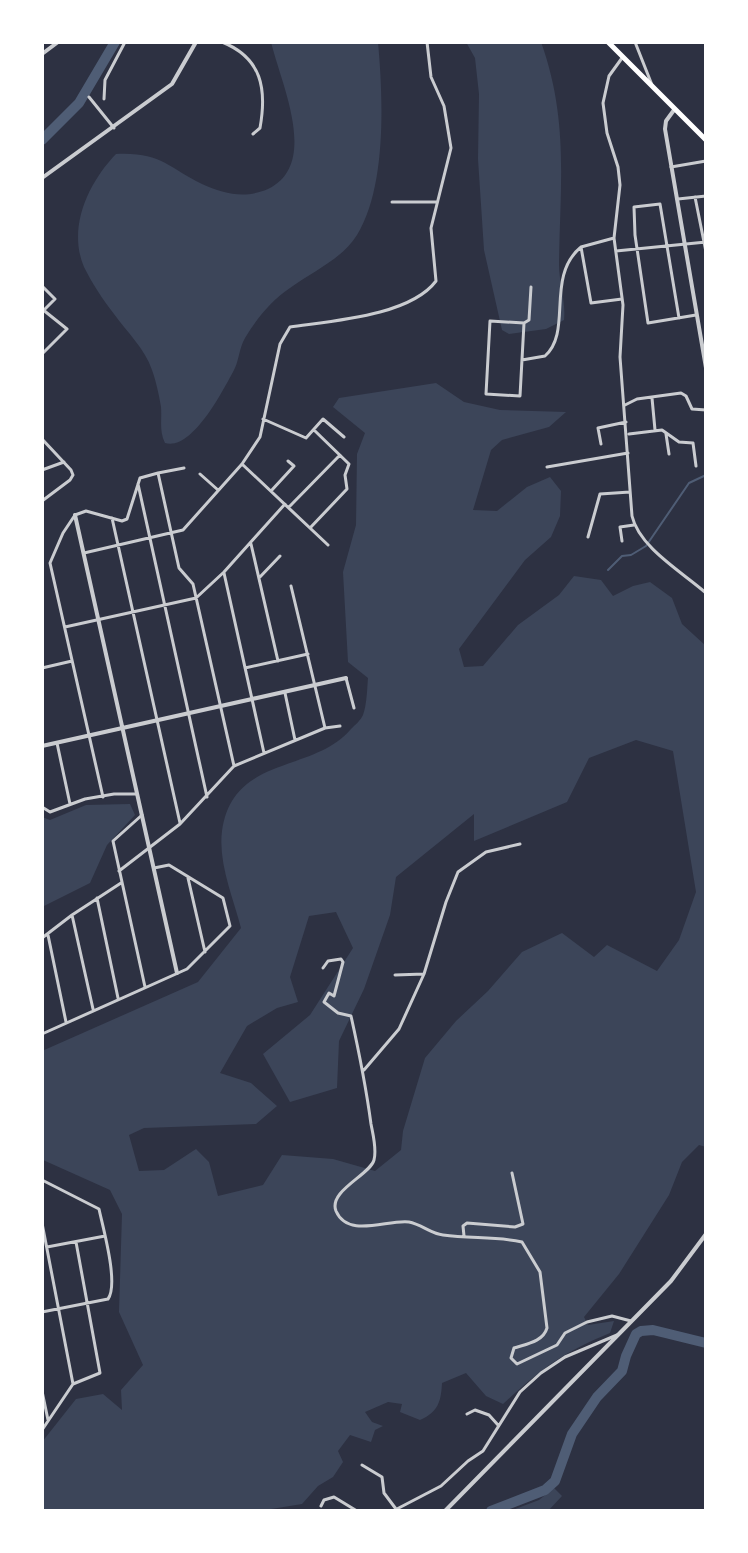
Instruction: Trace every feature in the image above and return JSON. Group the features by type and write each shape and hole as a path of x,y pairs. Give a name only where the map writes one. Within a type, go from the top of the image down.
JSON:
{"main road":[{"path":"608,42 706,140"}],"street":[{"path":"42,54 58,42"},
{"path":"104,99 105,80 125,42"},
{"path":"42,178 172,84 196,42"},
{"path":"222,42 236,44 263,83 260,128 253,134"},
{"path":"84,553 183,530 242,464 260,437 280,344 290,327 380,313 433,285 436,275 431,228 450,159 450,136 444,106 431,77 427,42"},
{"path":"635,42 650,74 653,89"},
{"path":"622,58 609,76 603,103 620,185 614,238 622,299 620,357 634,525 648,544 706,593"},
{"path":"89,97 114,128"},
{"path":"674,110 664,125 706,368"},
{"path":"671,167 706,161"},
{"path":"677,199 706,196"},
{"path":"695,197 706,252"},
{"path":"392,202 437,202"},
{"path":"679,318 660,204 634,207 648,323 698,315"},
{"path":"522,360 545,356 555,344 563,273 574,253 581,247 614,238"},
{"path":"616,251 705,242"},
{"path":"581,247 591,303 622,299"},
{"path":"42,286 55,299 43,311 67,329 42,354"},
{"path":"524,323 520,396 486,394 490,321 524,323 529,320 531,287"},
{"path":"625,405 652,396 681,393 686,396 692,409 706,410"},
{"path":"652,396 655,430"},
{"path":"263,419 306,438 323,419 344,437"},
{"path":"601,444 598,428 626,422"},
{"path":"310,528 347,489 345,475 349,464 314,430"},
{"path":"627,434 655,430 665,432 679,442 693,443 696,466"},
{"path":"665,432 669,454"},
{"path":"42,439 72,472 72,477 42,501"},
{"path":"547,467 628,453"},
{"path":"64,627 196,598 340,455"},
{"path":"271,491 294,466 288,461"},
{"path":"42,470 64,462"},
{"path":"242,464 328,545"},
{"path":"103,797 51,557 75,515 86,511 122,521 127,519 140,478 184,468"},
{"path":"158,473 179,568 193,584 234,766"},
{"path":"200,474 218,490"},
{"path":"138,484 207,797"},
{"path":"588,537 600,494 630,492"},
{"path":"75,515 177,973"},
{"path":"112,518 180,824"},
{"path":"622,541 620,527 634,525"},
{"path":"251,542 278,661"},
{"path":"259,578 280,556"},
{"path":"42,573 52,571"},
{"path":"224,572 264,753"},
{"path":"291,586 300,629 305,634 325,728"},
{"path":"245,668 309,654"},
{"path":"42,668 72,661"},
{"path":"42,746 346,678 354,708"},
{"path":"284,692 295,740"},
{"path":"119,871 180,824 234,766 325,728 340,726"},
{"path":"57,743 70,804"},
{"path":"42,807 50,812 114,794 137,794"},
{"path":"142,815 113,841 145,987"},
{"path":"364,1070 399,1029 424,974 458,872 486,852 520,844"},
{"path":"42,1034 187,969 230,926 223,898 169,865 154,868"},
{"path":"188,877 205,952"},
{"path":"42,938 122,883"},
{"path":"97,898 118,998"},
{"path":"72,915 93,1009"},
{"path":"48,934 66,1022"},
{"path":"323,968 328,961 341,959 343,962 334,996 329,993 324,1002 338,1013 351,1016 364,1070 375,1153 374,1162 353,1179 335,1202 335,1209 348,1222 360,1226 409,1222 438,1235 506,1238 522,1242 540,1272 546,1309 545,1335 514,1348 513,1362 521,1362 557,1345 565,1333 587,1322 612,1316 631,1321"},
{"path":"395,975 424,974"},
{"path":"464,1236 463,1226 467,1223 515,1227 523,1224 512,1173"},
{"path":"42,1180 99,1209 112,1293 108,1299 42,1312"},
{"path":"42,1223 73,1384"},
{"path":"445,1511 671,1281 706,1234"},
{"path":"47,1247 105,1236"},
{"path":"42,1430 73,1384 100,1373 76,1242"},
{"path":"362,1465 382,1477 384,1493 394,1510 441,1486 483,1451 520,1392 541,1373 565,1357 618,1335"},
{"path":"42,1391 48,1420"},
{"path":"467,1414 475,1410 489,1415 498,1425"},
{"path":"321,1506 324,1500 334,1497 357,1511"}],"shaded area":[{"path":"271,42 378,42 381,141 374,192 367,215 350,244 265,310 245,338 235,368 205,418 185,438 175,443 165,443 161,430 161,407 149,362 84,267 79,252 80,221 97,178 116,154 154,158 202,184 235,194 268,189 283,177 292,161 293,122"},
{"path":"466,42 541,42 550,71 561,152 559,264 564,320 546,329 509,334 502,330 484,250 478,159 479,94 475,58"},
{"path":"436,383 464,402 500,410 566,412 549,427 502,440 491,450 473,510 497,511 527,487 550,477 561,491 560,516 551,537 525,560 459,649 464,667 483,666 518,625 559,595 574,576 601,580 613,596 650,582 672,598 682,624 706,646 706,1147 699,1145 682,1162 669,1195 619,1274 584,1317 588,1325 614,1321 610,1333 553,1363 503,1404 486,1396 466,1373 442,1383 437,1406 420,1420 400,1412 402,1404 388,1402 365,1412 372,1422 383,1426 375,1430 371,1442 350,1435 338,1451 343,1462 333,1477 318,1486 302,1504 259,1511 42,1511 42,1442 76,1399 103,1394 122,1410 121,1390 143,1365 119,1312 122,1214 110,1190 43,1160 42,1051 198,982 241,928 222,855 222,831 229,806 241,789 258,777 335,743 363,715 368,678 348,662 343,572 356,525 357,454 365,433 333,407 339,398","holes":["636,740 673,751 696,892 679,940 657,971 607,945 594,957 562,933 522,952 425,1058 403,1131 401,1150 375,1171 333,1159 282,1155 263,1185 218,1196 209,1162 196,1149 164,1170 139,1171 129,1135 144,1128 256,1124 277,1106 251,1083 220,1073 247,1026 277,1008 298,1002 290,977 309,916 336,912 353,948 310,1015 263,1054 290,1102 337,1088 339,1041 364,989 390,915 396,877 474,814 474,841 567,802 589,758"]},
{"path":"130,804 135,815 107,845 90,883 42,907 42,817 50,820 86,805"},
{"path":"554,1488 562,1496 548,1511 510,1511 539,1500"}],"waterway":[{"path":"42,140 79,103 115,42"},
{"path":"608,570 622,556 631,555 646,546 689,483 706,475"},
{"path":"491,1511 545,1490 555,1481 572,1434 597,1397 622,1371 636,1334 653,1330 706,1343"}]}
